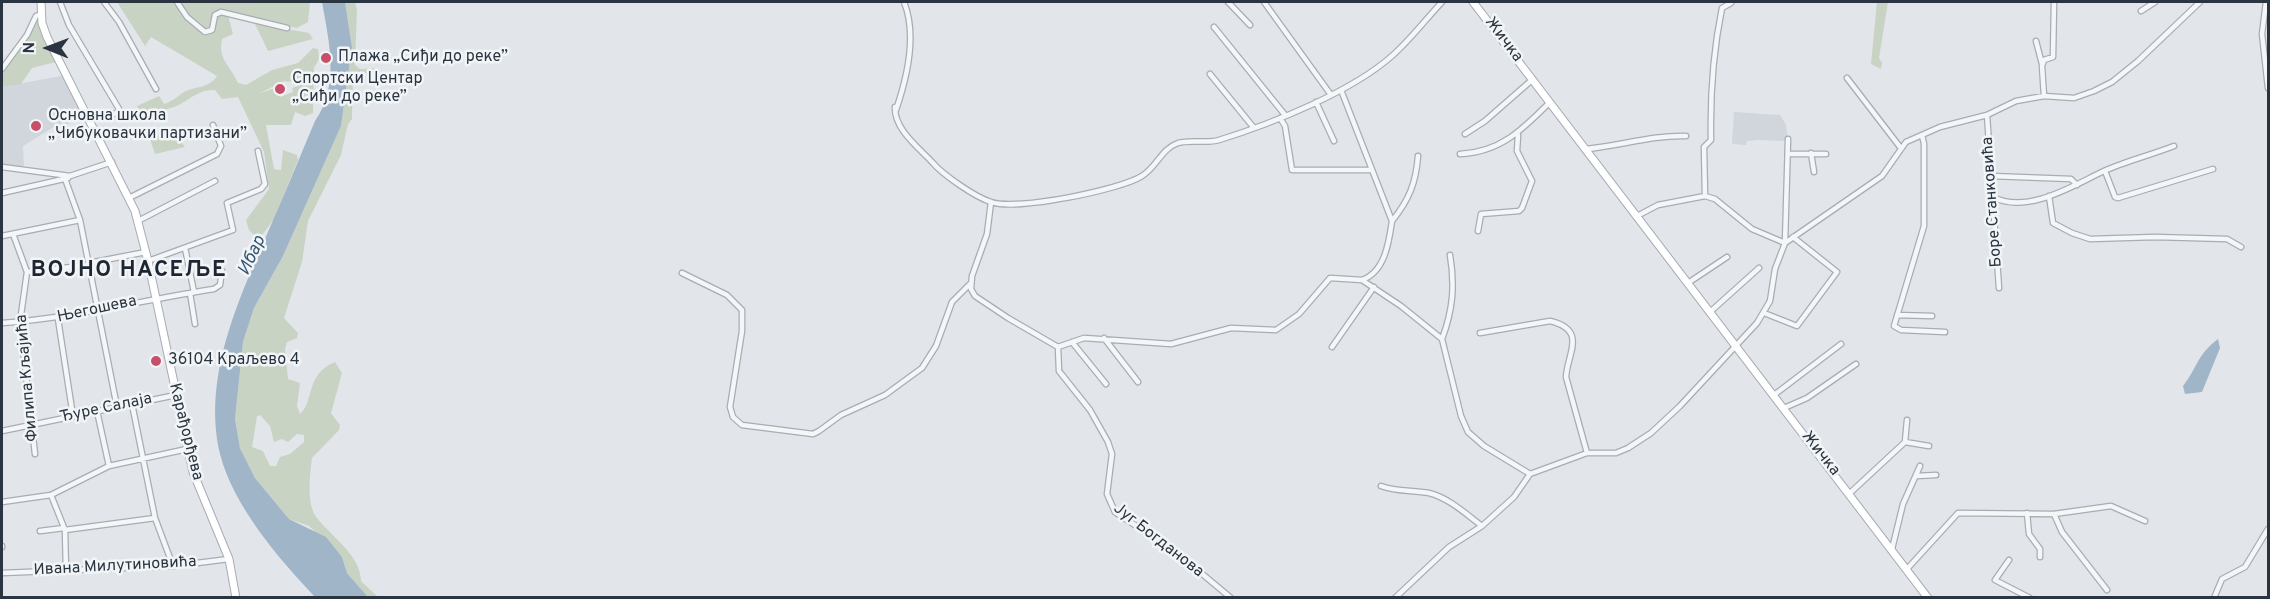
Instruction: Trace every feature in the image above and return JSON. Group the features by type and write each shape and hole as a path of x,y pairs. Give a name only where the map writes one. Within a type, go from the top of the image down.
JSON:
{"main road":[{"name":"Карађорђева","path":"40,2 47,37 112,162 138,221 187,449 193,472 229,559 236,597"},
{"name":"Жичка","path":"1473,2 1928,597"}],"street":[{"path":"60,2 69,25 119,109 117,112 90,120"},
{"path":"104,2 119,22 156,89"},
{"path":"177,2 188,17 205,32 212,30 217,13 287,28"},
{"path":"904,2 910,26 905,77 895,109 900,128 938,170 953,182 991,202 1039,203 1095,191 1140,178 1151,170 1167,148 1176,144 1215,141 1254,128 1331,95 1395,54 1442,2"},
{"path":"1228,2 1250,25"},
{"path":"1264,2 1331,95"},
{"path":"2042,64 2054,57 2054,2"},
{"path":"2141,11 2155,2"},
{"path":"1785,243 1882,177 1900,147 1922,135 1987,115 2016,101 2044,96 2074,98 2112,82 2154,48 2200,2"},
{"path":"2266,2 2262,34 2268,87"},
{"path":"1705,196 1704,147 1712,140 1710,100 1718,25 1722,8 1731,3"},
{"path":"2,69 30,31 36,16 41,14"},
{"path":"1214,27 1283,116 1292,170 1372,170"},
{"path":"2036,41 2042,64 2044,96"},
{"path":"1210,74 1254,128"},
{"path":"1847,78 1900,147"},
{"name":"Жичка","path":"1465,134 1485,121 1533,79"},
{"path":"1341,90 1392,221"},
{"path":"1316,102 1334,141"},
{"path":"1460,154 1477,153 1518,135 1550,102"},
{"name":"Боре Станковића","path":"1987,115 1994,197 1992,222 1999,288"},
{"path":"129,198 217,154 221,146 213,125"},
{"path":"1478,231 1481,214 1519,211 1522,208 1532,181 1518,151 1518,135"},
{"path":"1586,149 1617,146 1666,135 1686,136"},
{"path":"1922,135 1925,221 1894,326 1901,330 1945,332"},
{"path":"1395,597 1449,547 1482,526 1514,497 1530,474 1587,453 1616,453 1651,433 1737,346 1764,313 1770,301 1775,269 1785,243 1788,139"},
{"path":"1994,197 2012,201 2049,196 2105,171 2174,146"},
{"path":"148,261 233,230 227,203 261,189 265,184 258,151"},
{"path":"1811,153 1815,172"},
{"path":"1788,154 1826,154"},
{"path":"1362,280 1375,272 1383,259 1392,221 1411,194 1416,181 1418,156"},
{"path":"2,193 66,177 112,162"},
{"path":"2,167 66,177"},
{"path":"2105,171 2115,197 2118,198 2213,169"},
{"path":"1991,176 2072,179 2077,185"},
{"path":"66,177 80,220 117,407"},
{"path":"138,221 215,181"},
{"path":"1637,216 1658,205 1705,196 1715,199 1752,230 1785,243"},
{"path":"2049,196 2053,223 2090,239 2155,237 2227,239 2241,247"},
{"path":"682,273 727,295 742,310 742,331 730,407 733,417 742,425 813,434 841,415 885,395 922,368 936,346 952,302 970,284 987,234 991,202"},
{"path":"2,236 80,220"},
{"name":"Филипа Кљајића","path":"13,234 27,272 20,322 30,426 35,454"},
{"path":"1764,313 1797,326 1837,272 1793,237"},
{"path":"185,248 195,324"},
{"path":"27,272 89,264 146,252"},
{"path":"1450,255 1454,281 1451,308 1442,339 1461,416 1468,432 1484,446 1530,474"},
{"path":"1688,283 1727,257"},
{"path":"1710,312 1759,268"},
{"path":"156,298 220,285 222,271"},
{"path":"970,284 975,296 1058,347 1084,338 1171,344 1231,328 1276,330 1299,314 1330,279 1362,280 1442,339"},
{"path":"1332,347 1374,287"},
{"name":"Његошева","path":"2,323 58,319 156,298"},
{"path":"1897,315 1932,316"},
{"path":"58,319 73,416"},
{"path":"1480,333 1550,321 1559,323 1567,330 1573,337 1574,347 1566,368 1566,377 1587,453"},
{"path":"1104,338 1138,382"},
{"path":"1072,342 1106,384"},
{"path":"1774,395 1841,345"},
{"name":"Југ Богданова","path":"1058,347 1059,371 1090,410 1108,442 1112,454 1107,494 1115,512 1176,552 1231,597"},
{"path":"1784,408 1807,398 1856,364"},
{"name":"Ђуре Салаја","path":"2,431 176,395"},
{"path":"132,404 155,518 173,566"},
{"path":"97,411 109,466"},
{"path":"1850,493 1905,442 1906,420"},
{"path":"1905,442 1929,446"},
{"path":"2,502 51,495 109,466 187,449"},
{"path":"1892,549 1903,504 1920,466"},
{"path":"1917,476 1936,475"},
{"path":"1381,486 1394,491 1431,494 1451,503 1482,526"},
{"path":"51,495 64,529 66,571"},
{"path":"1907,569 1958,513 2054,514 2111,506 2145,521"},
{"path":"2027,513 2029,534 2040,549 2040,557"},
{"path":"2054,514 2062,532 2107,590"},
{"path":"40,531 155,518"},
{"path":"2214,597 2222,579 2241,570 2250,561 2268,529"},
{"name":"Ивана Милутиновића","path":"2,573 173,566 229,559"},
{"path":"2009,560 1995,580 2030,597"}],"shaded area":[{"path":"66,75 89,118 52,128 23,146 24,170 2,167 2,87"},
{"path":"1734,112 1780,115 1786,125 1788,141 1758,140 1747,141 1746,145 1732,144"}],"green space":[{"path":"117,2 310,2 308,22 297,28 288,26 287,29 309,33 313,39 268,51 253,20 228,15 233,34 222,39 223,57 238,83 246,85 272,70 298,63 313,48 318,49 319,59 314,68 313,113 305,116 295,112 291,125 266,125 274,169 281,170 283,150 297,155 298,160 274,219 262,235 254,235 249,230 246,220 269,189 264,152 238,97 222,99 215,90 209,90 170,108 140,113 137,106 159,96 164,104 186,91 209,83 217,76 151,37 145,46","holes":["284,81 294,82 298,86 292,88 293,92 280,97 275,88 258,94"]},
{"path":"345,2 355,2 357,10 355,65 360,69 376,68 376,75 359,72 353,75 352,119 348,124 341,155 308,221 302,262 284,318 298,333 297,338 287,342 285,349 288,379 300,383 297,406 300,414 307,403 314,381 325,367 335,362 342,373 331,413 340,425 339,430 312,458 311,505 317,518 351,555 360,572 361,581 378,597 368,597 347,573 342,557 309,526 289,519 255,478 240,448 235,419 243,342 254,308 283,256 341,126 352,47","holes":["260,415 270,426 274,442 282,439 288,442 297,434 304,435 304,442 290,454 280,457 276,466 270,466 263,451 252,447 257,416"]},
{"path":"1877,2 1888,2 1879,58 1882,63 1881,69 1871,64"},
{"path":"40,18 56,62 32,68 21,84 2,87 2,71 35,19"},
{"path":"172,130 185,147 155,154 150,139"}],"water":[{"path":"322,2 345,2 352,47 341,126 283,256 254,308 243,342 235,419 240,448 255,478 289,519 326,537 342,557 347,573 368,597 315,597 287,566 259,531 235,493 220,454 216,423 216,393 221,363 238,303 328,93 330,63"},
{"path":"2218,339 2220,348 2202,392 2185,394 2183,386 2201,356"}],"place":[{"name":"Плажа „Сиђи до реке”","path":"326,58"},
{"name":"Спортски Центар „Сиђи до реке”","path":"280,89"},
{"name":"Основна школа „Чибуковачки партизани”","path":"36,126"},
{"name":"36104 Краљево 4","path":"156,361"}],"district":[{"name":"ВОЈНО НАСЕЉЕ","path":"129,272"}],"water label":[{"name":"Ибар","path":"253,256"}]}
